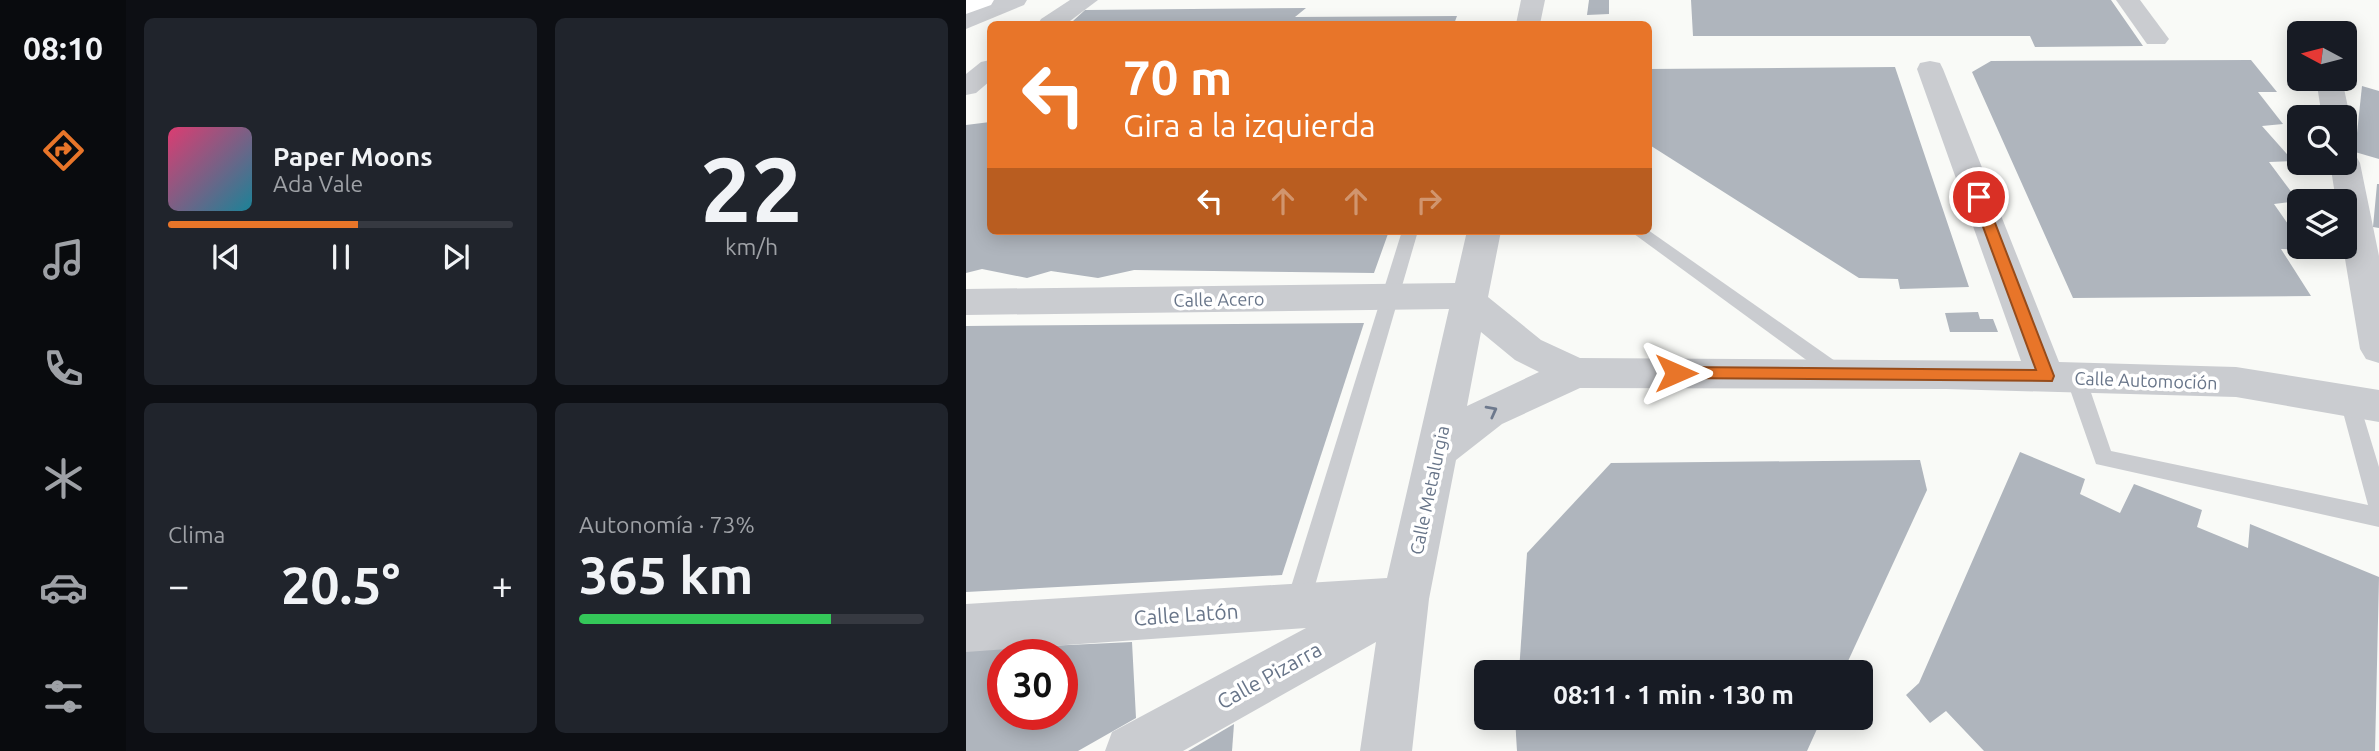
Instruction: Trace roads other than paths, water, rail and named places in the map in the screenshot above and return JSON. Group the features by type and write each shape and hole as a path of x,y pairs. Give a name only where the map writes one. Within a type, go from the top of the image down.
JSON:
{"main road":[{"path":"966,7 982,0"}],"street":[{"path":"998,21 1015,0"},
{"path":"1055,21 1079,0"},
{"path":"1055,21 1086,0"},
{"path":"1529,21 1534,0"},
{"path":"2129,0 2157,39"},
{"path":"966,87 979,45"},
{"path":"1930,69 2061,377"},
{"path":"2347,175 2379,349"},
{"name":"Calle Metalurgia","path":"1385,751 1406,599 1483,235"},
{"path":"1470,299 1528,350"},
{"name":"Calle Acero","path":"966,302 1470,299"},
{"path":"1460,346 1481,340 1528,350 1576,373"},
{"path":"1437,451 1488,412 1576,373"},
{"name":"Calle Automoción","path":"1576,373 1838,373 2236,382 2364,404"},
{"name":"Calle Latón","path":"966,628 1406,599"},
{"name":"Calle Pizarra","path":"1131,751 1406,599"}],"lane":[{"path":"1297,606 1409,235"},
{"path":"1644,235 1838,373"},
{"path":"2061,377 2103,458 2379,517"},
{"path":"2364,404 2379,505"}]}
